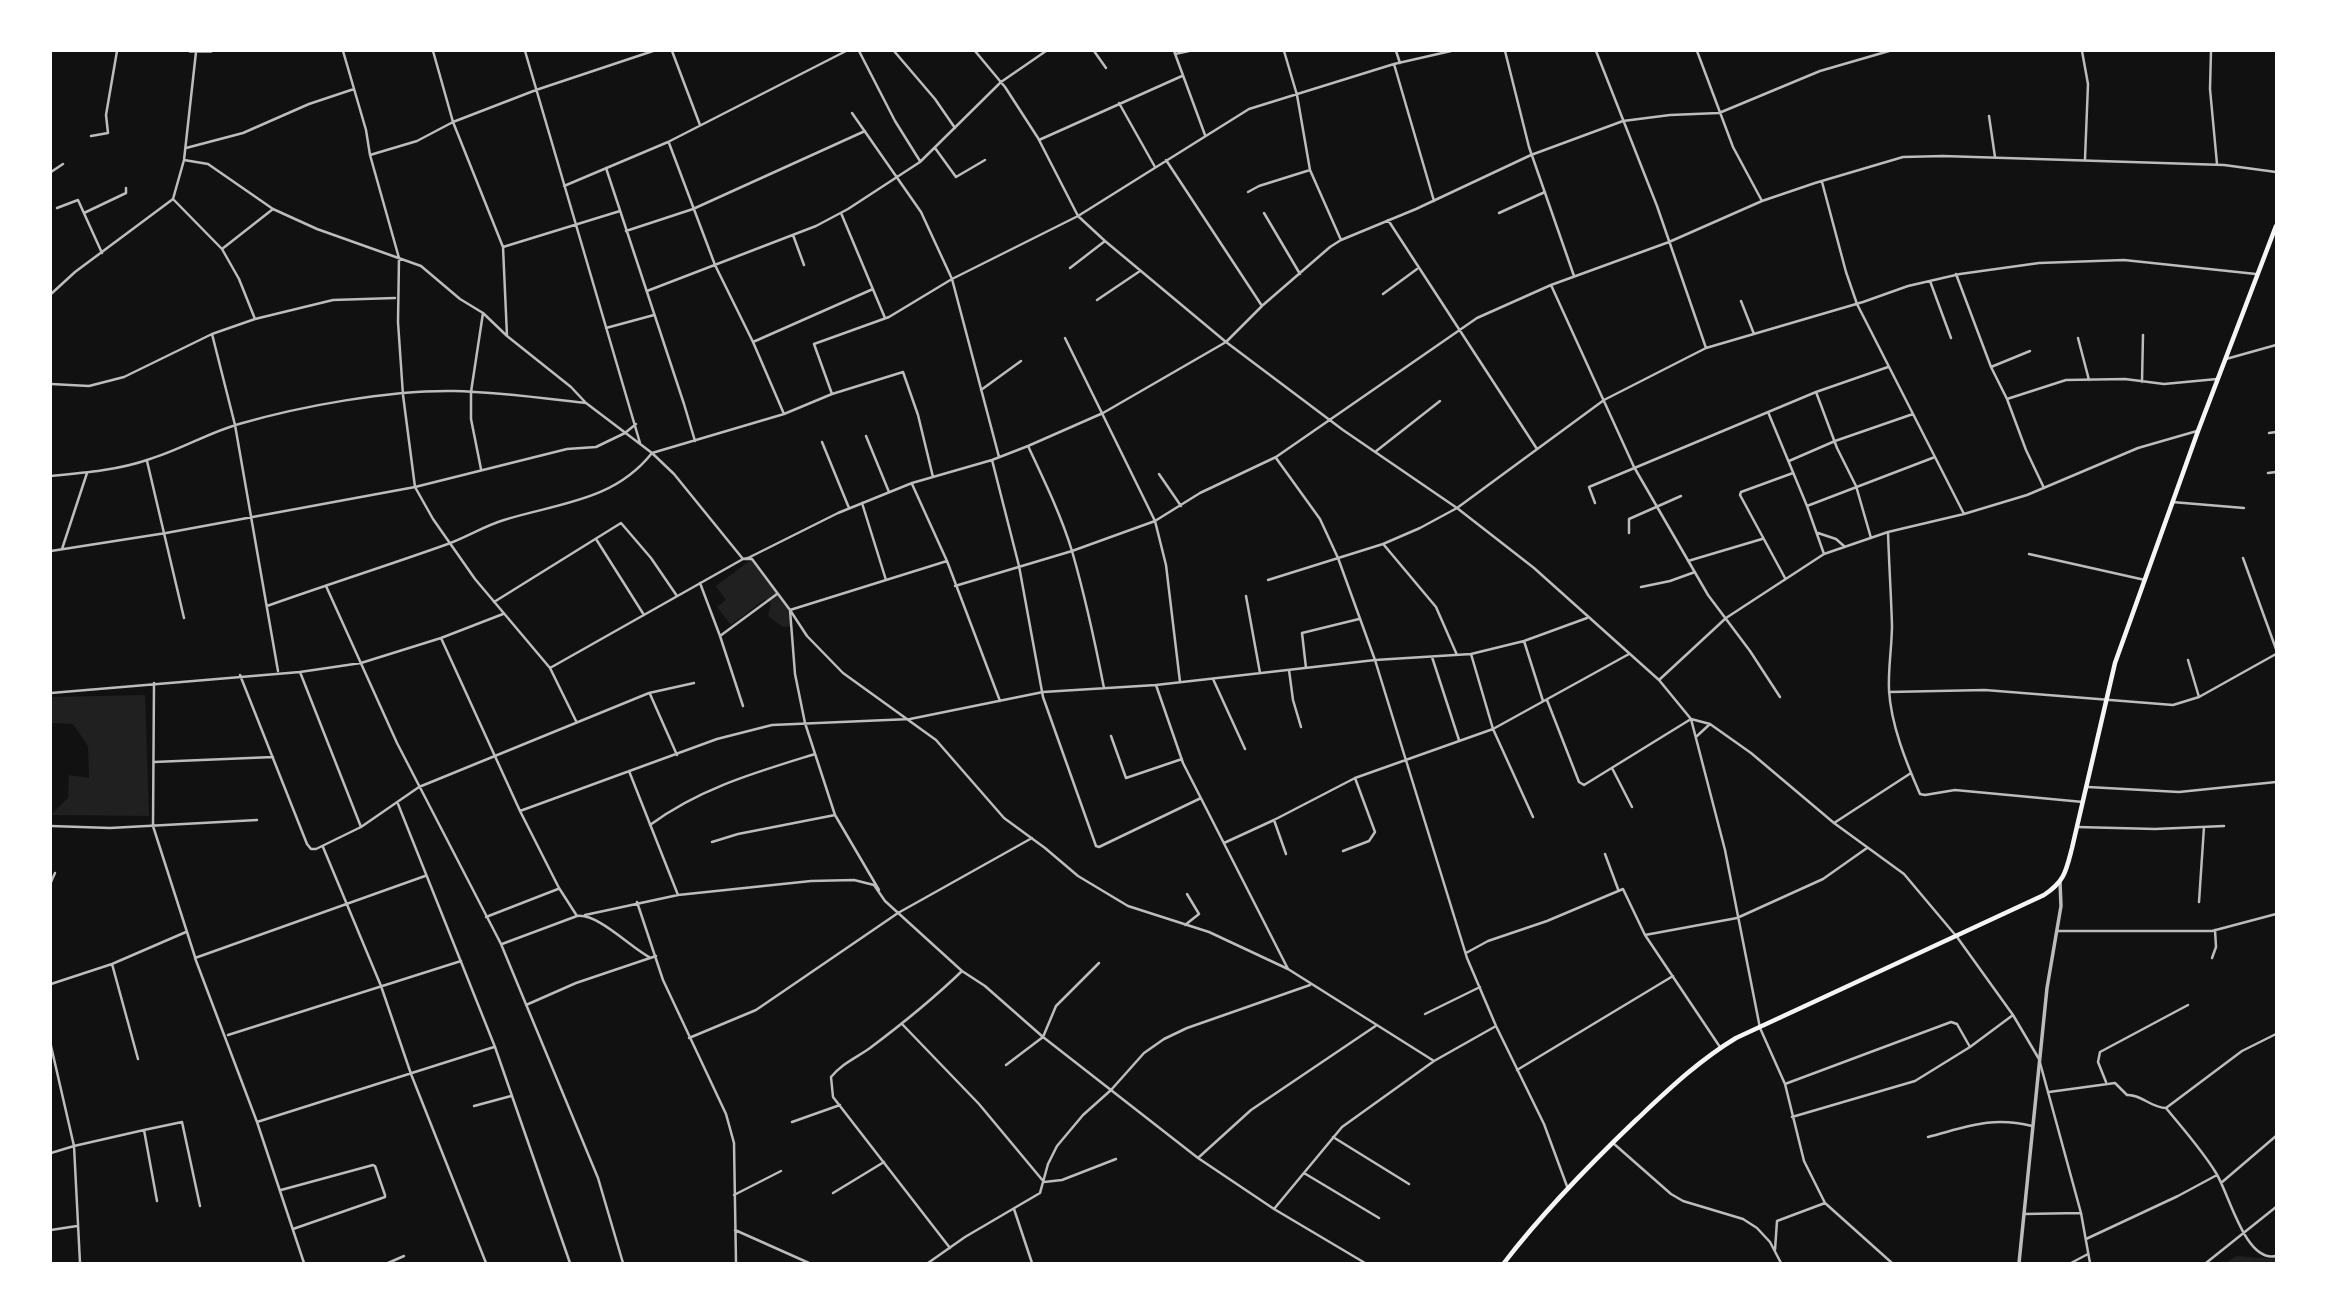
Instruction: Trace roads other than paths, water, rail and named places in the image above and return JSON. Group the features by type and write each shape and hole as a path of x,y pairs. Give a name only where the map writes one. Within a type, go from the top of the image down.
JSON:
{"main road":[{"path":"1504,1263 1541,1216 1613,1143 1690,1070 1721,1048 2044,895 2060,883 2077,827 2115,663 2256,274 2276,230"}],"street":[{"path":"91,136 108,133 106,115 117,51"},
{"path":"190,51 211,51"},
{"path":"51,294 75,272 173,199 186,148 197,51"},
{"path":"343,51 399,258 397,298 402,394 415,486 449,543 550,668 576,721"},
{"path":"433,51 453,121 503,247 507,336"},
{"path":"524,51 640,443"},
{"path":"370,155 417,141 453,121 536,90 653,51"},
{"path":"672,51 700,125"},
{"path":"564,186 668,142 846,51"},
{"path":"859,51 895,121 920,162"},
{"path":"894,51 935,99 955,128"},
{"path":"975,51 1000,82 1039,140 1078,216 1226,342 1330,421 1457,508 1534,568 1659,680 1691,719 1725,850 1760,1028 1784,1084 1804,1161 1825,1203 1892,1263"},
{"path":"647,291 793,235 841,213 920,162 1000,82 1046,51"},
{"path":"1094,51 1106,68"},
{"path":"1189,51 1175,53 1205,135"},
{"path":"1284,51 1297,95 1310,170 1341,240"},
{"path":"1396,51 1400,63"},
{"path":"832,394 814,344 885,318 952,279 1078,216 1249,108 1394,64 1451,51"},
{"path":"1505,51 1531,155 1574,276"},
{"path":"1596,51 1669,242 1706,348"},
{"path":"1703,51 1698,52 1719,113 1733,147 1762,201"},
{"path":"1857,51 1859,59"},
{"path":"550,668 743,559 849,508 912,483 992,460 1103,413 1226,342 1341,240 1434,201 1531,155 1623,121 1719,113 1820,71 1889,51"},
{"path":"2082,51 2088,84 2085,160"},
{"path":"2211,51 2210,89 2217,164"},
{"path":"1394,64 1434,201"},
{"path":"1039,140 1182,76"},
{"path":"186,148 243,133 309,104 354,89"},
{"path":"1119,103 1155,167"},
{"path":"852,113 921,212 952,279 999,457"},
{"path":"1989,116 1995,157"},
{"path":"625,231 693,209 865,131"},
{"path":"668,142 715,265 753,342 784,414"},
{"path":"935,148 956,177 985,160"},
{"path":"956,586 1072,551 1155,521 1200,493 1276,457 1477,318 1551,285 1669,242 1762,201 1822,181 1903,157 2217,164 2276,172"},
{"path":"184,160 208,164 273,209 317,229 421,266 460,299 483,313 507,336 571,387 586,403 652,453 674,474 743,559"},
{"path":"1166,160 1262,306 1226,342"},
{"path":"51,172 63,164"},
{"path":"606,168 695,441"},
{"path":"1248,192 1310,170"},
{"path":"1822,181 1857,304 1964,514"},
{"path":"84,213 126,193 126,188"},
{"path":"1499,213 1545,192"},
{"path":"173,199 222,249 239,279 255,319"},
{"path":"57,208 78,200 102,253"},
{"path":"222,249 273,209"},
{"path":"503,247 620,211"},
{"path":"841,213 885,318"},
{"path":"1264,213 1300,274"},
{"path":"1388,220 1537,449"},
{"path":"793,235 804,265"},
{"path":"1070,268 1105,241"},
{"path":"1268,580 1383,544 1420,528 1457,508 1604,400 1706,348 1956,274 2039,263 2124,260 2256,274"},
{"path":"1383,294 1418,268"},
{"path":"1097,300 1140,271"},
{"path":"1956,274 1991,367 2044,488"},
{"path":"1930,281 1951,338"},
{"path":"1551,285 1634,467 1708,595 1780,697"},
{"path":"753,342 873,289"},
{"path":"51,384 89,387 124,377 212,334 255,319 333,300 397,298"},
{"path":"1741,301 1754,334"},
{"path":"481,470 471,419 471,392 483,313"},
{"path":"607,328 655,314"},
{"path":"212,334 235,425 278,673"},
{"path":"2142,382 2143,335"},
{"path":"1065,338 1155,521 1166,565 1180,682"},
{"path":"2078,338 2089,380"},
{"path":"2226,359 2276,345"},
{"path":"1991,367 2030,351"},
{"path":"981,390 1021,361"},
{"path":"1595,503 1589,486 1816,392 1888,367"},
{"path":"267,606 449,543 503,520 573,502 617,485 639,469 652,453 784,414 832,394 903,372 918,415 933,477"},
{"path":"2007,399 2066,380 2125,379 2164,384 2218,379"},
{"path":"51,476 147,461 235,425 289,411 402,394 471,392 586,403"},
{"path":"1816,392 1856,486 1871,538"},
{"path":"1375,452 1440,401"},
{"path":"1768,412 1824,554"},
{"path":"1789,461 1835,441 1913,414"},
{"path":"51,551 166,533 415,486 567,449 596,447 625,433 636,424"},
{"path":"1659,680 1726,618 1824,554 1888,532 1964,514 2044,488 2138,449 2198,431"},
{"path":"2269,433 2276,432"},
{"path":"866,436 889,492"},
{"path":"822,442 849,508"},
{"path":"1028,446 1072,551 1104,688"},
{"path":"1807,506 1936,456"},
{"path":"1276,457 1320,519 1338,558 1375,660 1466,953 1496,1026 1544,1124 1568,1189"},
{"path":"992,460 1019,566 1043,692 1056,740 1097,847 1201,798"},
{"path":"147,461 184,618"},
{"path":"62,549 87,472"},
{"path":"2268,473 2276,472"},
{"path":"1785,578 1740,495 1741,492 1793,473"},
{"path":"1160,474 1181,506"},
{"path":"912,483 947,561 1000,701"},
{"path":"1629,533 1629,519 1681,496"},
{"path":"2172,502 2244,508"},
{"path":"862,503 886,580"},
{"path":"494,602 621,523 651,558 677,596"},
{"path":"1888,532 1892,628 1889,692 1897,732 1920,793 1925,795 1955,790 2083,802"},
{"path":"1816,533 1836,539 1845,547"},
{"path":"596,539 644,615"},
{"path":"1688,561 1763,539"},
{"path":"1383,544 1436,607 1457,655"},
{"path":"2029,554 2145,580"},
{"path":"1889,692 1985,690 2173,705 2199,697 2276,651 2243,558"},
{"path":"743,559 752,559 807,636 844,673 936,740 1004,818 1078,876 1129,906 1209,932 1287,969 1434,1061"},
{"path":"790,610 947,561"},
{"path":"1641,587 1695,572"},
{"path":"700,583 743,706"},
{"path":"326,586 419,787 501,944 598,1178 623,1263"},
{"path":"720,636 777,594"},
{"path":"1246,596 1260,673"},
{"path":"790,610 795,674 806,723 835,816 886,901 962,971 985,986 1044,1037 1198,1158 1274,1209 1365,1263"},
{"path":"51,693 300,672 361,663 441,638 505,614"},
{"path":"520,811 717,739 772,725 910,719 1043,692 1156,685 1375,660 1471,654 1524,641 1587,618"},
{"path":"1306,668 1302,633 1360,619"},
{"path":"441,638 520,811 559,888 577,916"},
{"path":"1524,641 1545,701 1579,782 1589,784 1691,719 1710,724 1786,780 1834,823 1904,874 1957,937 2013,1015 2039,1059 2081,1213 2090,1263"},
{"path":"1471,654 1493,729 1533,817"},
{"path":"1224,843 1355,778 1493,729 1629,654"},
{"path":"1432,657 1459,740"},
{"path":"2188,660 2199,697"},
{"path":"1289,670 1293,700 1301,727"},
{"path":"300,672 361,827"},
{"path":"240,675 311,849 323,847 361,827 419,787 649,692 694,683"},
{"path":"1213,679 1245,749"},
{"path":"154,683 153,826 195,958 257,1122 304,1263"},
{"path":"1156,685 1182,759 1287,969"},
{"path":"649,692 677,755"},
{"path":"1696,737 1710,724"},
{"path":"1111,736 1126,778 1182,759"},
{"path":"650,825 698,794 716,786 815,754"},
{"path":"152,762 273,757"},
{"path":"1612,768 1632,807"},
{"path":"628,770 678,895"},
{"path":"1834,823 1911,773"},
{"path":"1343,851 1369,841 1375,832 1355,778"},
{"path":"2085,786 2179,792 2276,782"},
{"path":"398,804 495,1047 570,1263"},
{"path":"712,842 738,834 835,816"},
{"path":"51,826 110,828 257,820"},
{"path":"1273,820 1286,853"},
{"path":"2077,827 2155,829 2224,826"},
{"path":"2199,902 2204,827"},
{"path":"689,1038 756,1010 898,913 1032,838"},
{"path":"323,847 381,986 411,1074 486,1263"},
{"path":"1646,936 1737,918 1823,879 1867,848"},
{"path":"1605,854 1618,889"},
{"path":"51,882 55,873"},
{"path":"195,958 425,876"},
{"path":"501,944 577,916 678,895 837,879 865,881 879,890"},
{"path":"2019,1263 2039,1059 2061,906 2060,883"},
{"path":"486,917 559,888"},
{"path":"1466,953 1499,937 1547,922 1618,889 1624,890 1646,936 1721,1048"},
{"path":"1185,925 1199,914 1187,894"},
{"path":"638,902 663,980 726,1114 734,1143 736,1263"},
{"path":"2056,931 2215,930 2276,914"},
{"path":"585,915 654,957"},
{"path":"2212,958 2216,947 2215,930"},
{"path":"51,984 112,964 187,932"},
{"path":"526,1004 576,983 654,957"},
{"path":"226,1036 461,961"},
{"path":"1006,1065 1044,1037 1056,1006 1099,963"},
{"path":"112,964 138,1059"},
{"path":"950,1248 833,1097 831,1077 837,1069 867,1050 930,1002 962,971"},
{"path":"1517,1070 1673,976"},
{"path":"928,1263 1040,1193 1056,1146 1143,1053 1187,1028 1311,985"},
{"path":"1424,1014 1480,987"},
{"path":"2106,1082 2098,1062 2101,1052 2188,1005"},
{"path":"1792,1117 1915,1081 1970,1047 2013,1015"},
{"path":"1784,1084 1951,1022 1957,1024 1970,1047"},
{"path":"902,1024 979,1104 1044,1182"},
{"path":"1198,1158 1251,1110 1377,1025"},
{"path":"1274,1209 1342,1127 1434,1061 1496,1026"},
{"path":"2049,1092 2106,1082 2115,1083 2127,1095 2166,1108 2242,1051 2276,1034"},
{"path":"51,1046 74,1146 80,1263"},
{"path":"257,1122 495,1047"},
{"path":"474,1106 511,1096"},
{"path":"792,1122 840,1105"},
{"path":"2166,1108 2217,1175 2243,1233 2259,1253 2276,1256"},
{"path":"51,1153 178,1121 184,1125 200,1206"},
{"path":"1928,1137 1994,1121 2032,1126"},
{"path":"145,1129 157,1201"},
{"path":"2221,1183 2276,1136"},
{"path":"1333,1137 1409,1184"},
{"path":"1613,1143 1671,1194 1683,1201 1743,1220 1757,1228 1770,1242 1781,1263"},
{"path":"1044,1182 1062,1180 1116,1159"},
{"path":"833,1194 884,1161"},
{"path":"281,1190 373,1165 385,1195 293,1229"},
{"path":"733,1195 781,1171"},
{"path":"1304,1173 1380,1218"},
{"path":"2085,1239 2217,1175"},
{"path":"1775,1252 1777,1221 1825,1203"},
{"path":"2206,1263 2276,1207"},
{"path":"1014,1209 1031,1263"},
{"path":"2024,1214 2081,1213"},
{"path":"51,1230 77,1226"},
{"path":"735,1230 809,1263"},
{"path":"2071,1263 2088,1254"},
{"path":"388,1263 404,1256"}]}
